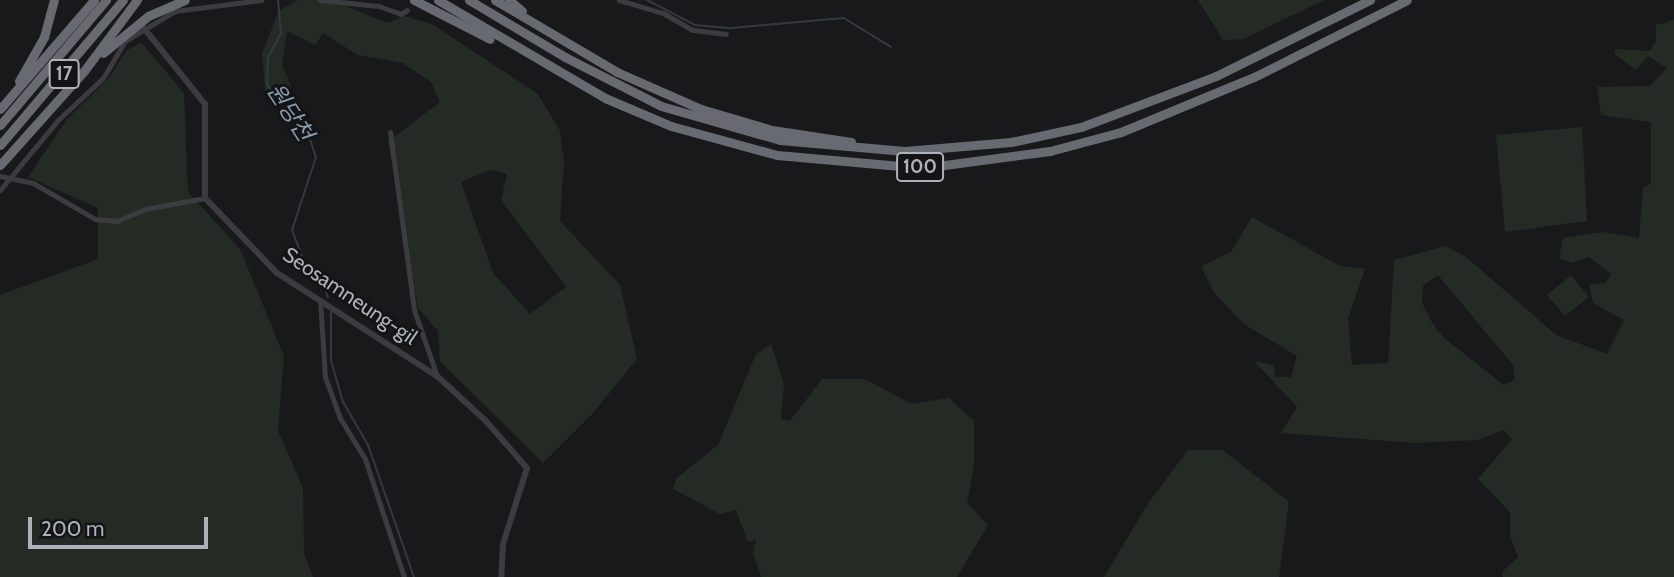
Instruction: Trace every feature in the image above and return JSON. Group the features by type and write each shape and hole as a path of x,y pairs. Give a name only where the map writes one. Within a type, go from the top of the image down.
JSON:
{"highway":[{"path":"0,107 44,37 54,0"},
{"path":"0,107 94,0"},
{"name":"17","path":"0,125 106,0"},
{"name":"17","path":"0,145 123,0"},
{"path":"0,165 84,71 137,0"},
{"path":"84,71 130,28 185,0"},
{"path":"414,0 572,80"},
{"name":"100","path":"438,0 572,80 671,126 777,155 849,164 942,166 1051,151 1121,132 1254,76 1407,0"},
{"name":"100","path":"469,0 565,57 661,106 780,140 922,150 1011,142 1093,123 1216,76 1370,0"},
{"path":"495,0 593,59 692,106 749,125 922,150"},
{"path":"509,0 593,59"}],"street":[{"path":"0,190 59,118 103,78 125,41 144,27 175,11 261,0"},
{"path":"320,0 379,6 401,14 407,10"},
{"path":"619,0 663,13 693,30 726,34"},
{"path":"0,176 12,176 52,192 95,219 117,221 145,209 205,198 205,104 144,27"},
{"name":"Seosamneung-gil","path":"390,132 414,310 437,376"},
{"name":"Seosamneung-gil","path":"205,198 278,273 437,376 485,420 527,468 503,544 501,577"},
{"path":"320,299 325,377 340,418 365,459 404,577"}],"shaded area":[{"path":"298,0 331,0 387,23 404,16 432,24 538,94 560,131 564,162 560,221 620,285 637,359 593,413 543,463 440,361 438,331 418,308 388,142 440,102 431,82 403,63 358,55 323,33 315,45 287,31 282,64 291,87 285,95 265,90 262,53 279,11","holes":["490,170 507,174 501,200 566,287 530,314 493,273 461,182"]},
{"path":"1198,0 1324,0 1244,39 1223,40"},
{"path":"1674,20 1674,577 1503,577 1502,572 1518,557 1510,536 1510,512 1478,479 1512,439 1504,430 1477,440 1415,443 1281,433 1297,407 1254,361 1274,365 1275,377 1291,377 1297,356 1244,324 1214,293 1201,266 1231,252 1252,217 1340,266 1365,269 1348,319 1352,365 1388,363 1394,260 1446,246 1466,257 1556,335 1607,354 1624,320 1593,303 1589,285 1605,283 1611,274 1589,257 1572,263 1559,258 1563,238 1603,232 1639,238 1643,188 1651,184 1651,122 1601,115 1597,87 1650,86 1667,68 1648,56 1636,70 1614,54 1616,49 1650,51 1656,41 1656,25","holes":["1438,275 1513,365 1515,380 1504,385 1444,338 1432,323 1422,303 1423,286"]},
{"path":"141,42 184,93 188,192 240,249 284,356 278,431 303,488 304,553 313,577 0,577 0,295 98,259 98,208 28,177 67,119 109,78 126,51"},
{"path":"1582,127 1587,221 1505,232 1496,135"},
{"path":"1571,275 1589,297 1565,316 1547,295"},
{"path":"771,344 784,384 781,419 790,421 822,379 865,379 912,404 949,398 974,421 974,466 967,503 988,525 957,577 761,577 753,553 756,539 748,542 736,510 720,514 673,489 676,479 718,445 756,354"},
{"path":"1188,450 1223,450 1289,502 1279,577 1104,577 1147,505"}],"waterway":[{"name":"원당천","path":"278,0 281,33 268,57 267,84 308,133 316,157 292,230 305,264 325,287 328,298"},
{"path":"647,0 695,25 731,28 844,18 891,47"},
{"name":"원당천","path":"331,311 331,361 343,402 368,445 414,577"}]}
